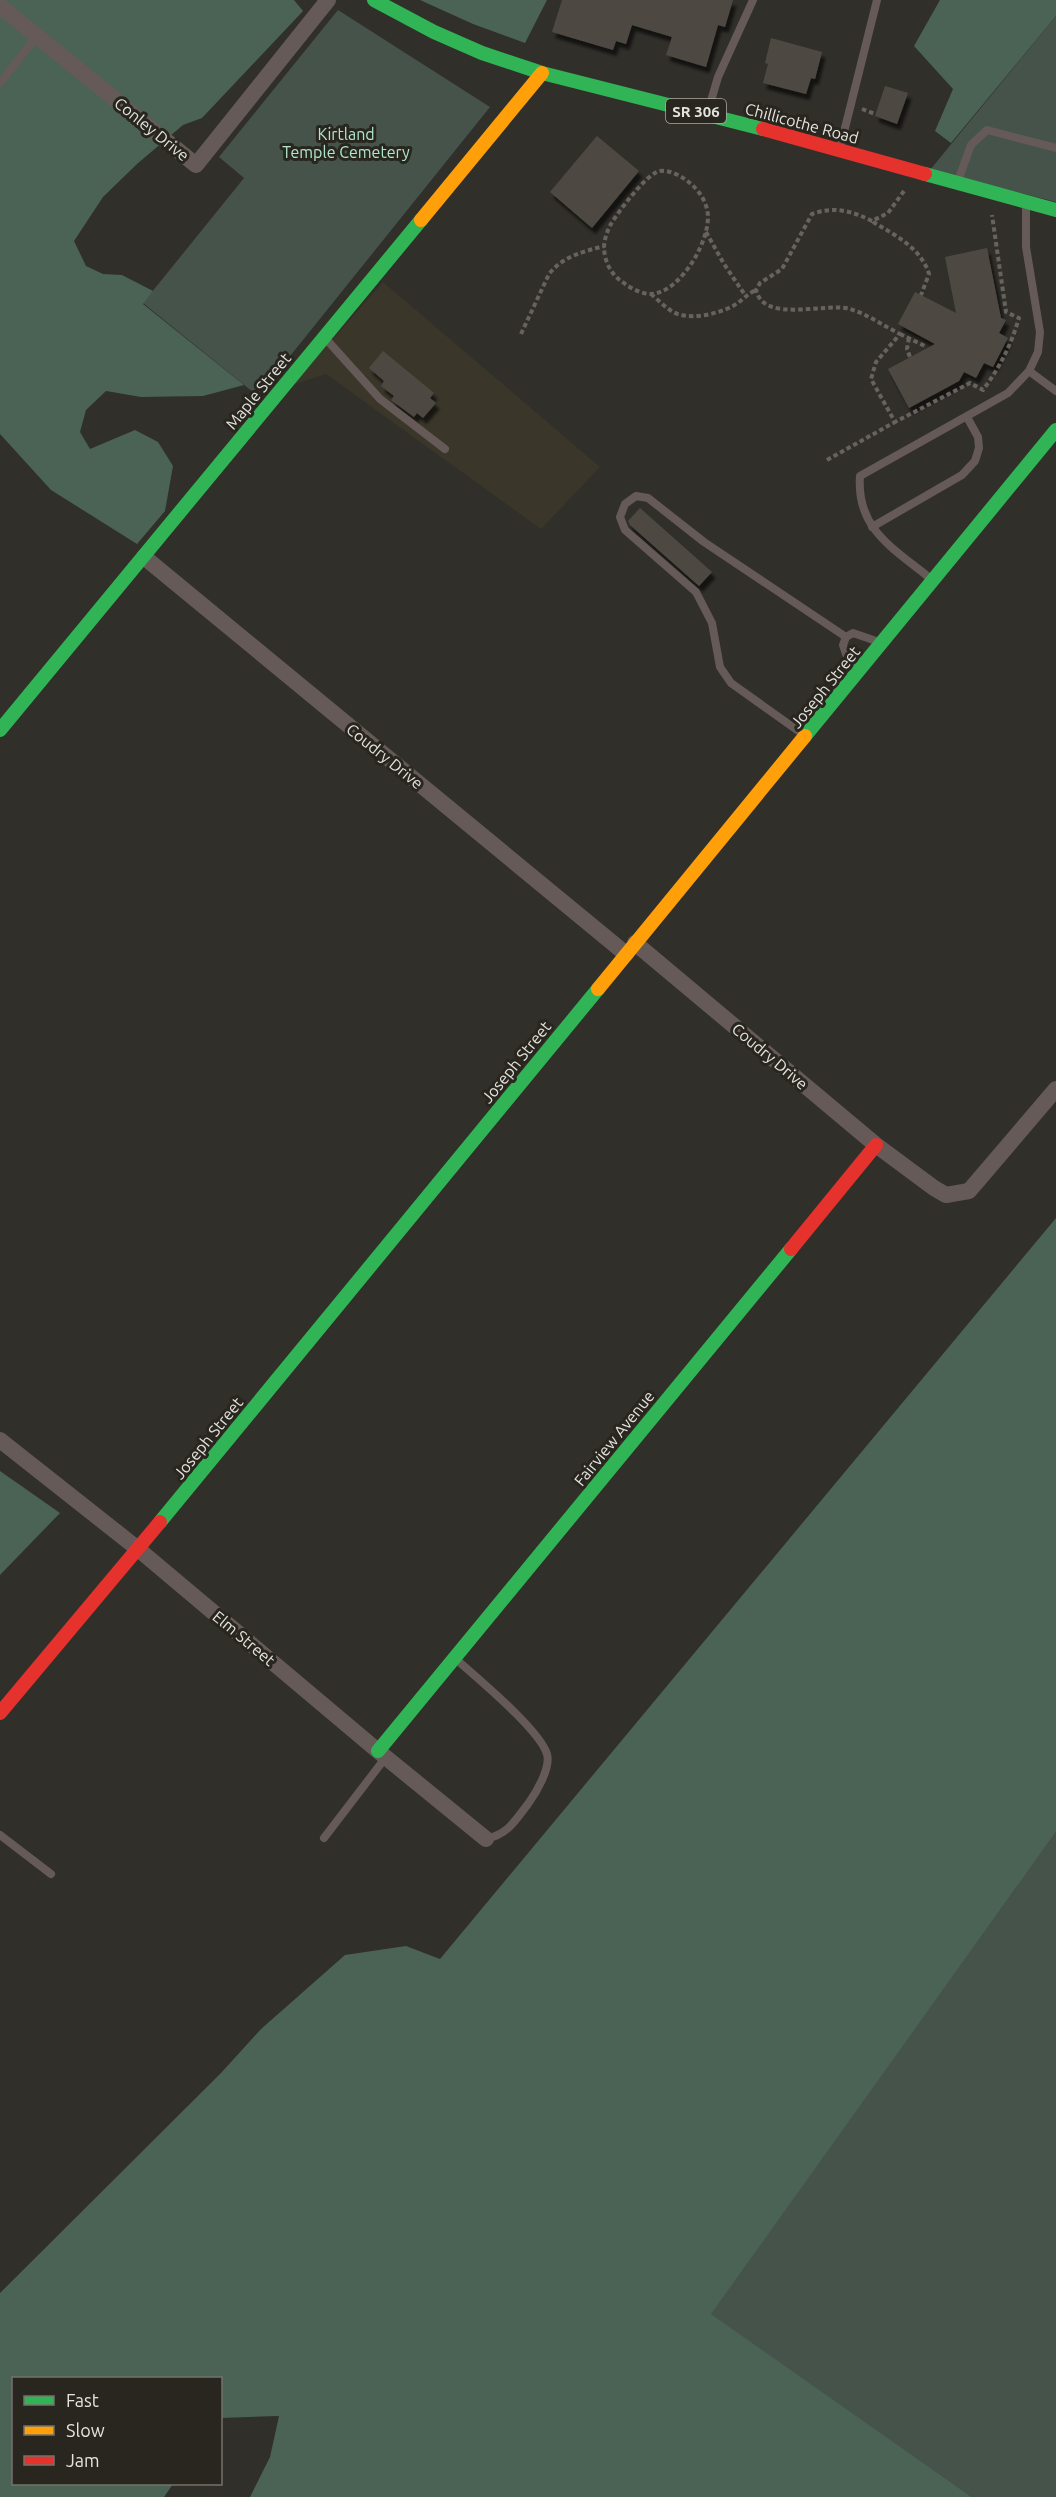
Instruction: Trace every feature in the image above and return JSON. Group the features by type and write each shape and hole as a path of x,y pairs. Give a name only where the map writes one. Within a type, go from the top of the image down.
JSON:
{"street":[{"name":"Conley Drive","path":"0,6 196,165 328,0"},
{"name":"Chillicothe Road","path":"374,0 434,32 542,74 707,114 1056,210"},
{"name":"Maple Street","path":"0,730 542,74"},
{"name":"Joseph Street","path":"0,1713 138,1549 1056,430"},
{"name":"Coudry Drive","path":"144,557 876,1145 934,1188 946,1195 969,1191 1056,1089"},
{"name":"Fairview Avenue","path":"382,1754 455,1657 876,1145"},
{"name":"Elm Street","path":"0,1440 138,1549 486,1839"}],"lane":[{"path":"707,114 717,77 753,0"},
{"path":"840,150 877,0"},
{"path":"0,83 37,36"},
{"path":"958,183 971,145 987,130 1056,148"},
{"path":"933,580 884,541 872,527 860,501 860,476 1008,393 1029,371 1038,352 1040,332 1026,247 1026,201"},
{"path":"324,337 380,399 445,449"},
{"path":"1029,371 1056,391"},
{"path":"872,527 962,475 975,461 979,448 978,437 967,417"},
{"path":"806,736 731,683 720,667 712,622 696,592 625,530 620,517 625,504 636,496 648,498 704,542 846,637"},
{"path":"862,667 846,654 843,645 846,637 853,633 862,634 882,643"},
{"path":"455,1657 530,1729 548,1755 546,1769 531,1800 511,1826 500,1836 486,1839"},
{"path":"324,1838 382,1754"},
{"path":"0,1835 51,1874"}],"path":[{"path":"651,294 662,291 680,278 693,260 706,231 707,208 693,184 672,172 658,171 649,177 612,222 606,233 604,246 607,261 616,277 633,288 651,294 674,313 690,317 726,309 736,304 745,295 756,290 760,283 782,269 812,214 824,210 843,210 872,221 912,248 920,256 929,274 921,295"},
{"path":"872,221 888,213 905,190"},
{"path":"827,460 970,382 983,390 999,369 1011,344 1019,318 1006,312 992,215"},
{"path":"706,231 723,264 745,295"},
{"path":"521,334 555,266 567,257 604,246"},
{"path":"756,290 764,304 776,309 840,307 852,309 925,346"},
{"path":"895,422 871,379 876,362 900,334"},
{"path":"909,339 907,349 910,357"}],"shaded area":[{"path":"383,282 600,467 541,529 326,374 292,385"}],"green space":[{"path":"0,0 294,0 303,11 202,118 183,125 103,197 74,241 86,266 103,274 122,275 153,291 143,304 244,385 203,396 141,397 106,391 86,410 80,432 90,449 135,430 158,442 173,466 165,511 137,544 51,490 0,434"},
{"path":"420,0 547,0 525,43 473,24"},
{"path":"940,0 1056,0 1056,16 951,143 935,131 953,89 914,46"},
{"name":"Kirtland Temple Cemetery","path":"338,10 490,107 258,396 143,303 244,178 219,157"},
{"path":"1056,16 1056,202 930,170"},
{"path":"1056,1218 1056,1832 711,2314 972,2497 250,2497 270,2457 279,2416 222,2418 222,2377 12,2377 12,2485 172,2485 164,2497 0,2497 0,2293 221,2073 261,2029 345,1955 406,1946 440,1959"},
{"path":"0,1471 60,1513 0,1575"},
{"path":"1056,1832 1056,2497 972,2497 710,2314"}],"building":[{"path":"562,0 733,0 725,27 718,25 706,67 666,55 672,37 632,25 626,44 616,41 613,50 552,32"},
{"path":"771,38 822,52 815,79 811,78 806,94 763,83"},
{"path":"885,86 908,93 897,124 875,116"},
{"path":"597,136 639,171 592,228 550,192"},
{"path":"987,248 1001,318 1006,320 999,333 1008,338 993,367 984,363 976,378 964,372 959,381 909,408 888,369 935,344 898,324 915,292 956,313 945,257"},
{"path":"383,351 434,393 430,398 436,403 423,418 417,413 414,417 391,400 394,396 381,386 384,381 369,368"},
{"path":"640,508 712,572 699,586 630,525 628,521"}],"traffic: fast":[{"path":"374,0 434,32 482,53 542,73 763,129"},
{"path":"925,174 1056,210"},
{"path":"0,730 421,220"},
{"path":"805,736 1056,430"},
{"path":"160,1522 598,989"},
{"path":"378,1751 791,1249"}],"traffic: slow":[{"path":"421,220 542,73"},
{"path":"598,989 805,736"}],"traffic: jam":[{"path":"763,129 925,174"},
{"path":"791,1249 876,1145"},
{"path":"0,1713 160,1522"}]}
